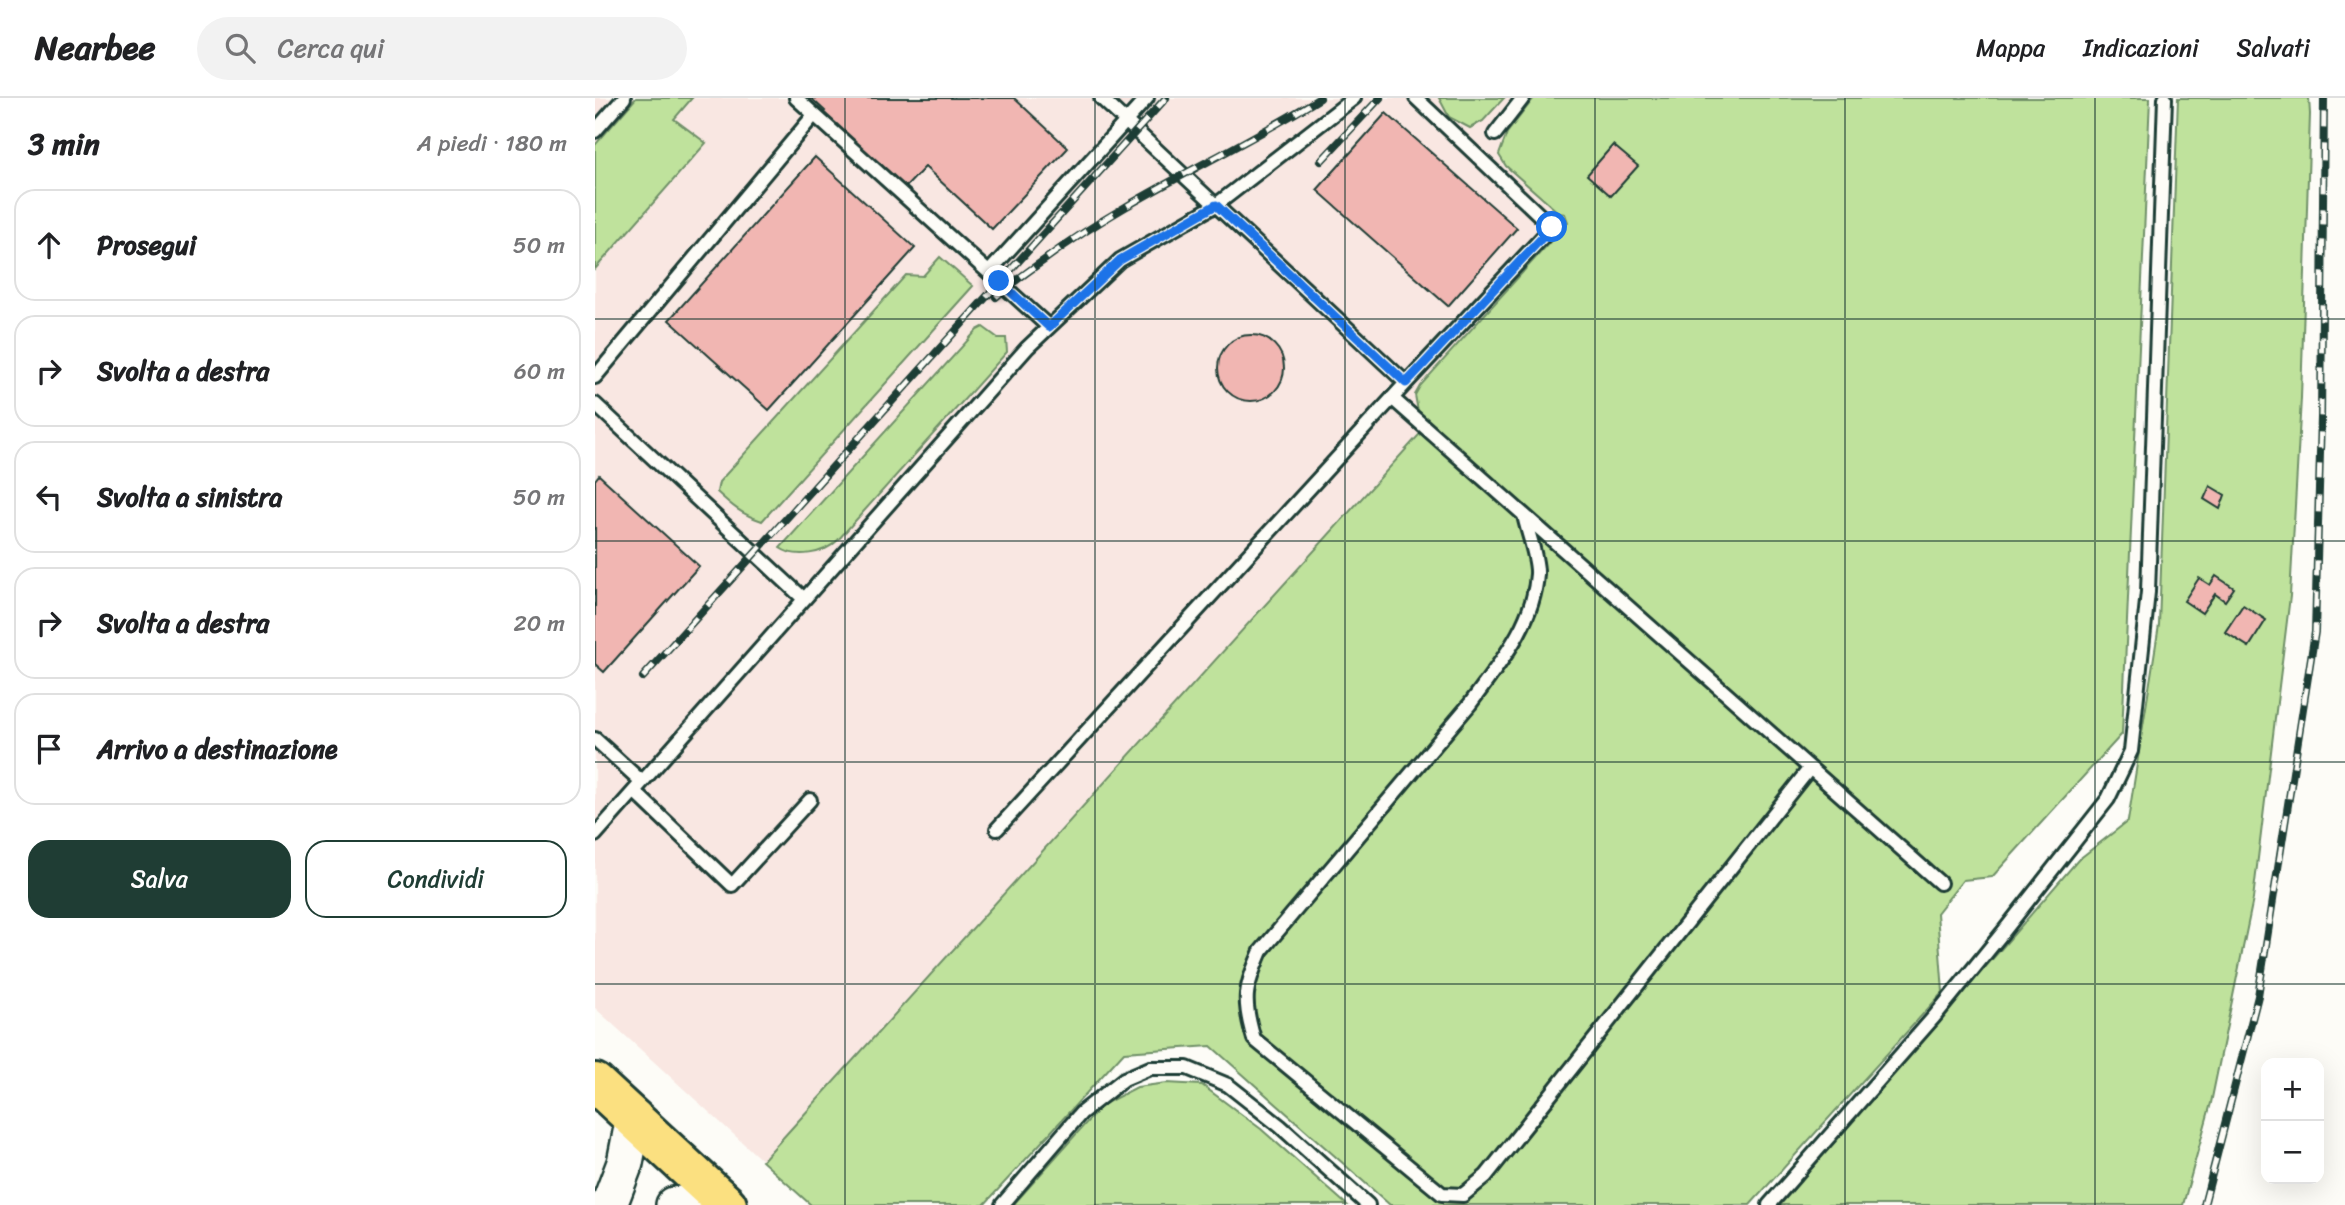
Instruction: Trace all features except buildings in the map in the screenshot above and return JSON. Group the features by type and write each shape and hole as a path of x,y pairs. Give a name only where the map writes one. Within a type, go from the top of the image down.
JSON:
{"main road":[{"path":"595,1083 723,1201"}],"street":[{"path":"609,1205 625,1163 634,1117"},
{"path":"674,1205 723,1201"}],"lane":[{"path":"595,131 624,98"},
{"path":"796,98 1049,327"},
{"path":"1101,98 1406,383"},
{"path":"989,272 1147,98"},
{"path":"595,835 1027,348 1120,260 1216,205 1354,98"},
{"path":"997,829 1552,227 1416,98"},
{"path":"1495,134 1523,98"},
{"path":"1769,1205 1934,1017 2004,931 2108,799 2131,751 2148,592 2165,98"},
{"path":"595,377 814,115"},
{"path":"1392,398 1940,883"},
{"path":"595,404 804,599"},
{"path":"1524,515 1537,572 1527,617 1499,664 1470,704 1261,951 1247,985 1248,1016 1254,1039 1442,1194 1463,1195 1486,1176 1810,768"},
{"path":"595,739 732,885 810,800"},
{"path":"1002,1205 1081,1113 1123,1079 1150,1068 1187,1068 1228,1085 1280,1126 1369,1205"}],"shaded area":[{"path":"595,98 2150,98 2122,734 1992,877 1963,880 1937,913 1943,992 1750,1205 1390,1205 1211,1046 1124,1052 984,1205 811,1205 595,1008"}],"green space":[{"path":"636,98 692,98 674,119 706,143 595,269 595,145"},
{"path":"1439,98 1504,98 1483,121 1470,128 1449,117"},
{"path":"1534,98 2150,98 2122,734 1992,877 1963,880 1937,913 1943,992 1750,1205 1390,1205 1211,1046 1124,1052 984,1205 811,1205 762,1161 1428,425 1418,411 1415,395 1420,386 1568,222 1565,214 1559,213 1506,166 1499,155 1507,133"},
{"path":"2178,98 2309,98 2310,114 2301,398 2290,596 2253,899 2211,1103 2183,1205 1780,1205 2078,860 2128,821 2159,625"},
{"path":"940,257 973,286 762,521 737,509 717,492 719,482 906,275 923,276"},
{"path":"983,327 998,338 1006,338 1007,352 838,540 818,552 802,554 780,548 977,330"},
{"path":"1167,1083 1202,1085 1261,1129 1347,1205 1013,1205 1102,1105 1137,1087"}],"railway":[{"path":"643,677 1166,98"},
{"path":"996,297 1079,235 1113,214 1320,98"},
{"path":"1321,161 1380,98"},
{"path":"2204,1205 2258,996 2315,632 2321,417 2324,98"}],"route":[{"path":"999,281 1049,327 1120,260 1216,205 1406,383 1552,227"}]}
